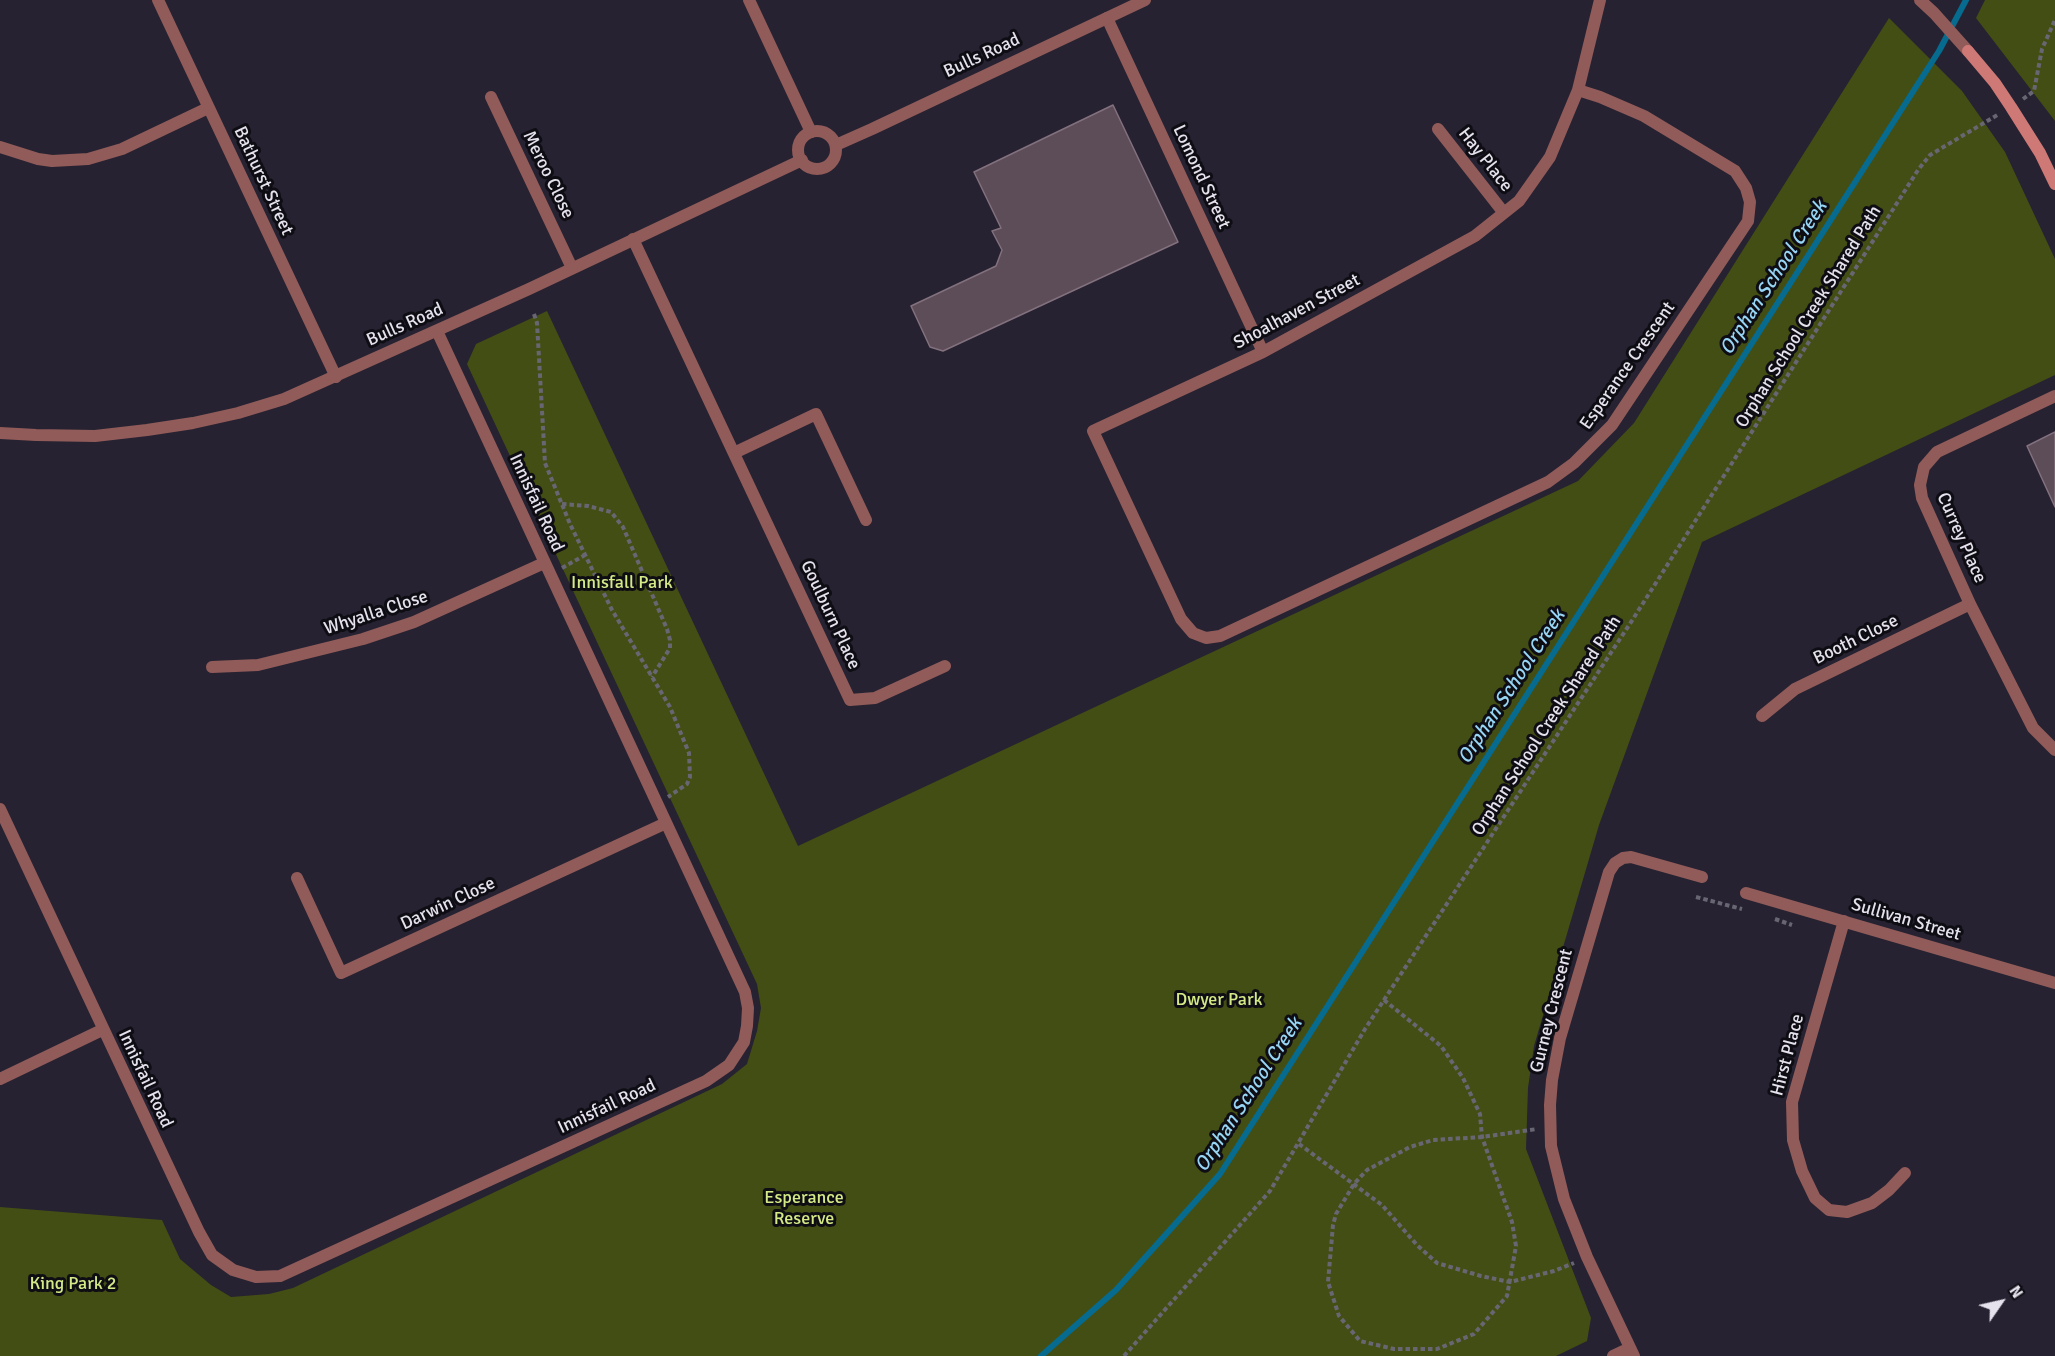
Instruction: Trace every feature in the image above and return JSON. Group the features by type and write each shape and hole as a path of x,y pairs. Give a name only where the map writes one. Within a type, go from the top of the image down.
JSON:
{"main road":[{"path":"1968,51 2011,106 2040,153 2055,184"}],"street":[{"name":"Bathurst Street","path":"158,0 336,377"},
{"path":"749,0 811,132"},
{"name":"Bulls Road","path":"836,145 1145,0"},
{"name":"Shoalhaven Street","path":"1198,636 1187,628 1181,619 1093,431 1263,352 1475,236 1519,201 1550,158 1578,90 1600,0"},
{"path":"1920,0 1968,51"},
{"name":"Lomond Street","path":"1107,18 1263,352"},
{"name":"Esperance Crescent","path":"1198,636 1206,638 1220,636 1548,482 1574,463 1599,440 1625,407 1748,221 1751,211 1749,194 1735,171 1624,106 1578,90"},
{"name":"Meroo Close","path":"490,97 572,268"},
{"path":"0,147 52,161 88,159 122,149 208,108"},
{"name":"Hay Place","path":"1438,129 1504,213"},
{"path":"811,132 823,132 833,139 836,145 832,161 822,168 811,167 799,155 799,144 806,134 811,132"},
{"name":"Bulls Road","path":"0,433 94,436 194,423 284,399 437,331 802,160"},
{"name":"Goulburn Place","path":"633,239 850,700 875,698 945,666"},
{"name":"Innisfail Road","path":"0,809 175,1185 212,1255 233,1270 256,1277 280,1276 706,1082 729,1065 744,1042 748,1008 745,992 437,331"},
{"name":"Currey Place","path":"2055,396 1937,452 1924,467 1920,485 1922,498 1970,604 2033,728 2055,750"},
{"path":"734,453 816,414 866,520"},
{"name":"Whyalla Close","path":"212,667 258,665 372,637 547,569"},
{"name":"Booth Close","path":"1762,716 1795,689 1970,604"},
{"name":"Darwin Close","path":"297,878 341,973 666,823"},
{"name":"Gurney Crescent","path":"1632,1352 1587,1257 1564,1199 1551,1146 1552,1080 1558,1046 1609,872 1615,863 1623,858 1631,857 1702,877"},
{"name":"Sullivan Street","path":"1746,893 2055,983"},
{"name":"Hirst Place","path":"1844,921 1792,1102 1793,1140 1802,1171 1815,1198 1829,1210 1847,1212 1872,1203 1889,1190 1905,1173"},
{"path":"0,1079 102,1030"},
{"path":"1613,1356 1632,1352"}],"path":[{"path":"2034,91 2042,49 2055,20"},
{"name":"Orphan School Creek Shared Path","path":"1124,1356 1269,1191 1299,1144 1365,1029 1633,619 1918,170 1930,155 1993,117"},
{"path":"534,314 537,323 545,463 612,610 670,707 689,753 690,777 687,784 658,804"},
{"path":"562,504 588,506 611,512 623,527 670,640 670,648 652,678"},
{"path":"547,569 585,555"},
{"path":"1384,1000 1441,1046 1463,1078 1480,1114 1482,1137 1512,1222 1515,1246 1507,1296 1474,1334 1437,1349 1394,1349 1360,1341 1339,1316 1328,1282 1333,1225 1336,1214 1354,1184 1367,1170 1410,1147 1433,1140 1482,1137 1550,1128"},
{"path":"1299,1144 1382,1205 1437,1263 1510,1282 1554,1271 1587,1257"}],"green space":[{"path":"1985,0 2055,0 2055,121 1976,18"},
{"name":"Dwyer Park","path":"1889,18 1962,91 2005,152 2055,259 2055,375 1702,542 1599,825 1534,1046 1528,1088 1526,1149 1591,1318 1587,1341 1556,1356 0,1356 0,1207 162,1220 180,1259 211,1285 231,1297 269,1294 293,1288 722,1084 747,1064 761,1008 757,984 467,364 476,344 547,311 798,846 1578,481 1634,423"}],"building":[{"path":"1113,105 1178,242 943,351 930,347 911,306 996,266 1002,250 992,231 1001,228 974,172"},
{"path":"2055,432 2055,507 2027,446"}],"waterway":[{"name":"Orphan School Creek","path":"1041,1356 1116,1290 1220,1174 1939,51 1966,0"}],"park label":[{"name":"Innisfall Park","path":"622,583"},
{"name":"Esperance Reserve","path":"804,1208"},
{"name":"King Park 2","path":"73,1284"}]}
